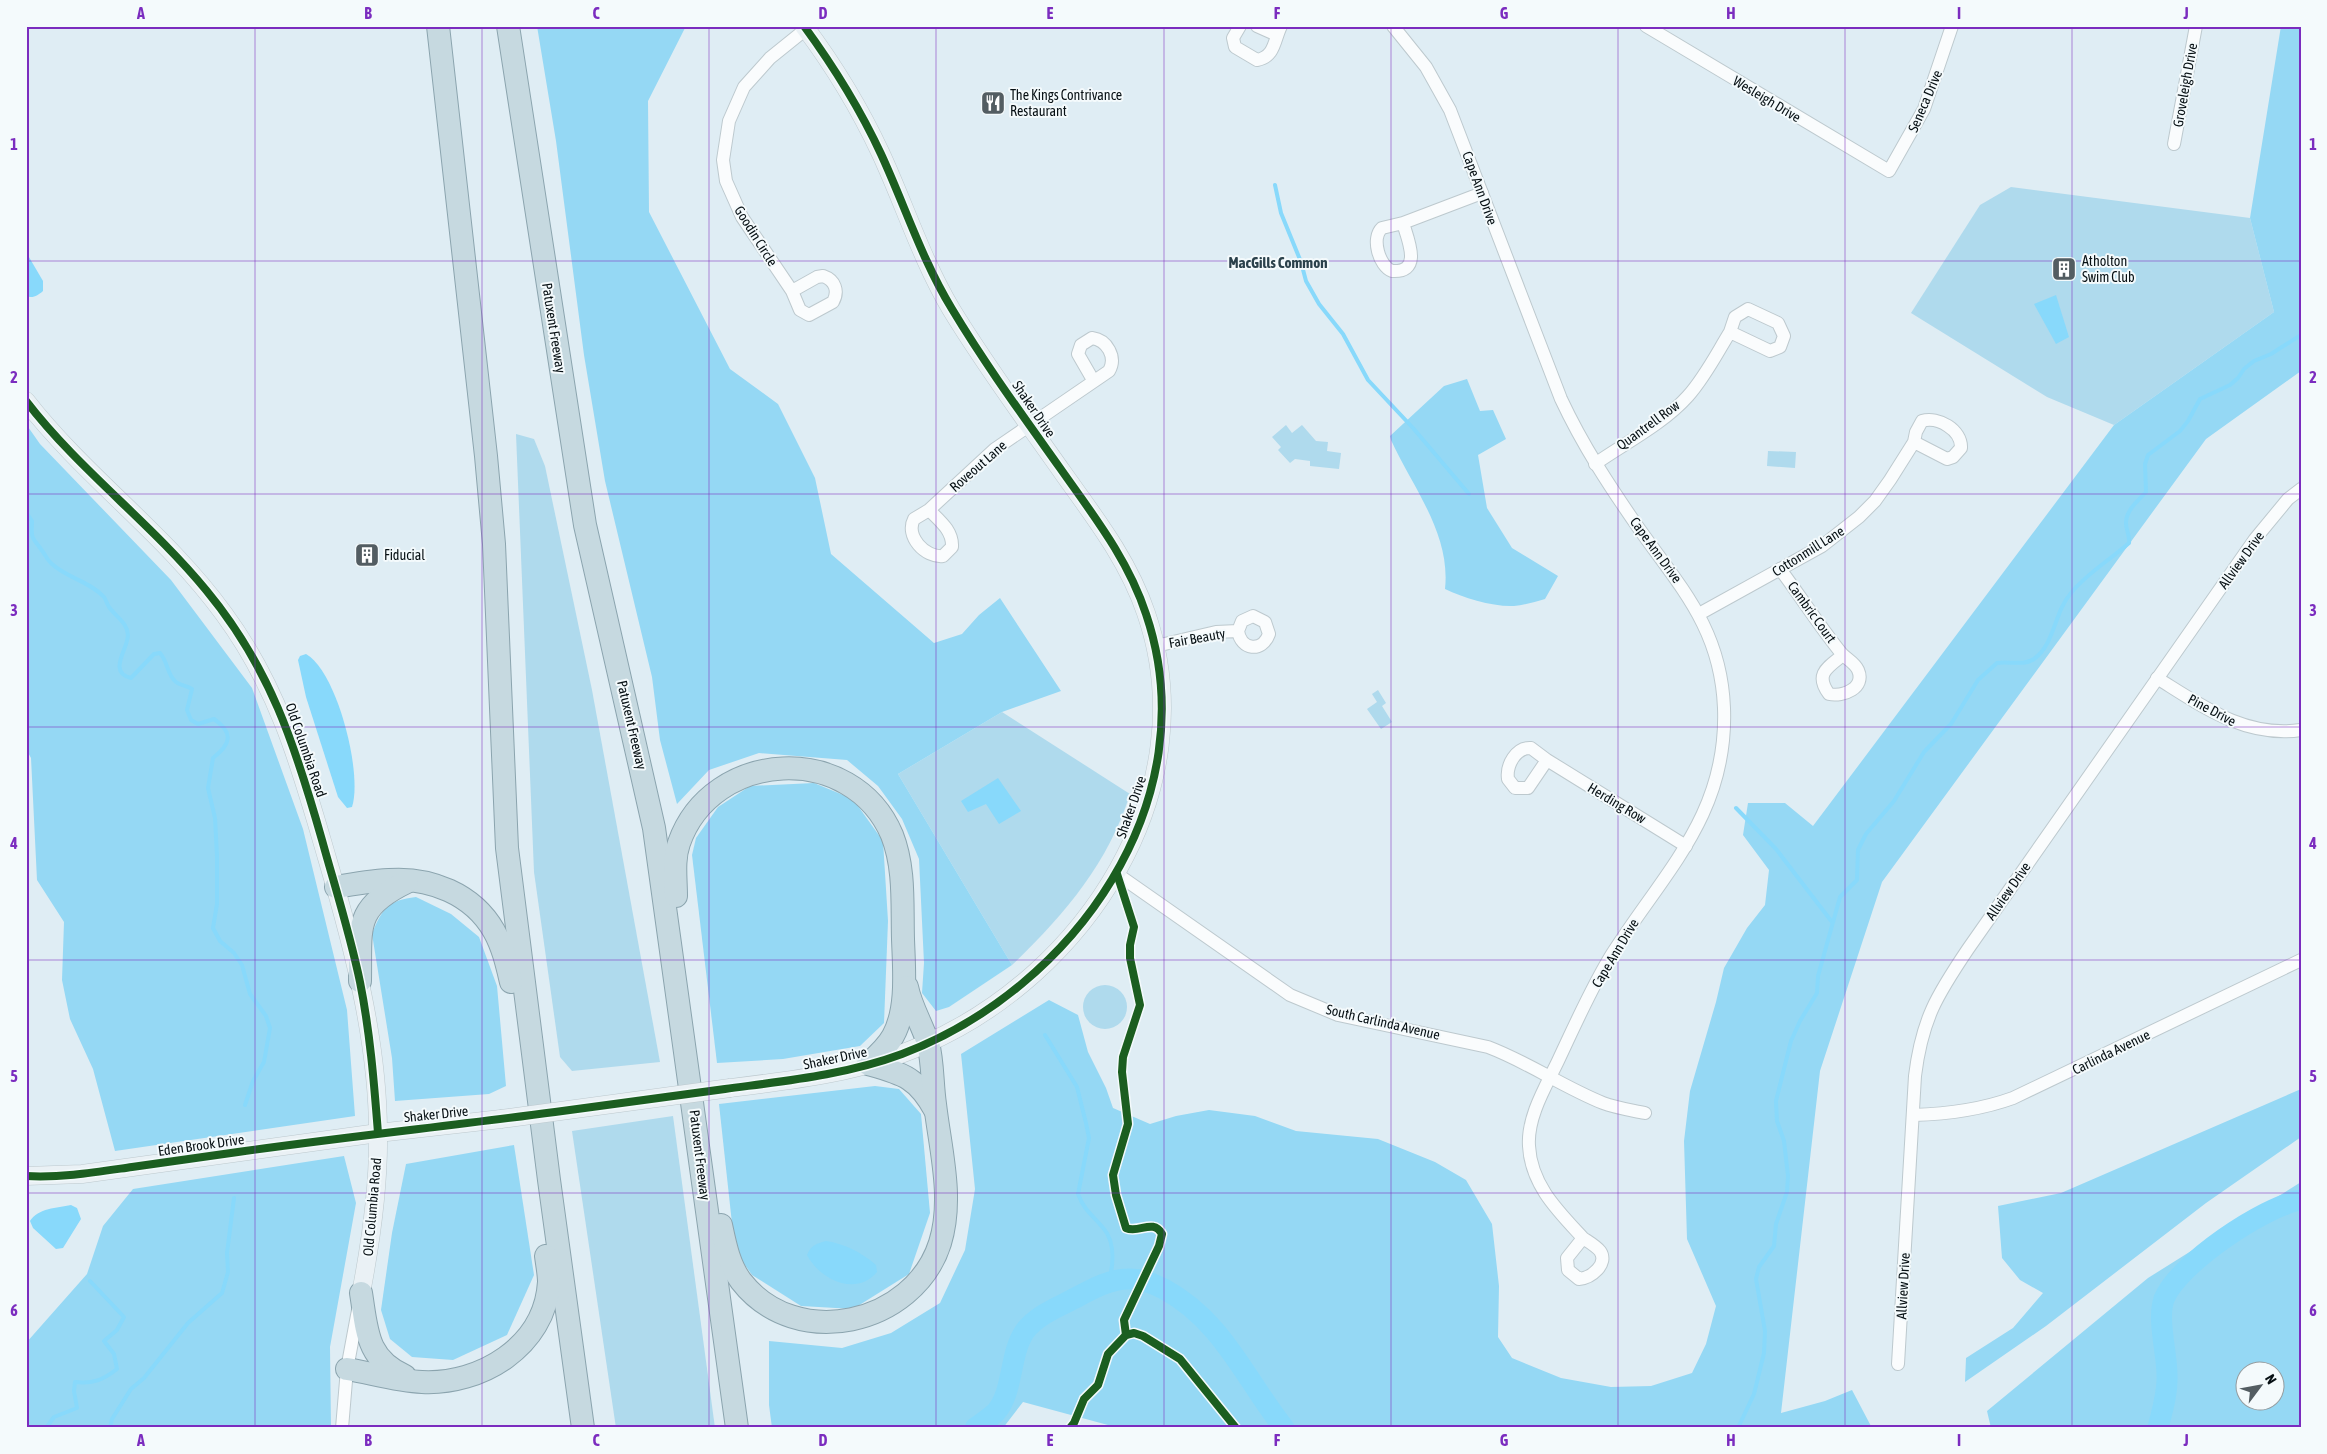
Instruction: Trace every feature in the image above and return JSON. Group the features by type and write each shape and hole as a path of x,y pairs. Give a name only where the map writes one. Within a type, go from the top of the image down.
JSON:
{"highway":[{"path":"438,26 486,456 494,544 507,848 535,1076 583,1428"},
{"name":"Patuxent Freeway","path":"508,26 585,525 654,828 737,1428"},
{"path":"682,1032 676,879 678,845 696,813 712,796 727,785 746,775 767,770 805,769 842,781 872,805 891,833 899,854 902,876 904,968 901,1011 898,1026 893,1037 868,1064 912,1080 927,1095 935,1110"},
{"path":"336,887 389,880 431,882 462,897 476,908 495,932 506,959 535,1076"},
{"path":"360,981 361,928 363,918 374,903 383,895 412,880"},
{"path":"693,1100 724,1239 734,1271 753,1294 783,1313 812,1321 852,1321 886,1308 904,1296 920,1280 932,1262 940,1242 945,1214 945,1181 928,1043 910,1001 904,968"},
{"path":"346,1369 420,1382 453,1380 474,1376 490,1368 518,1348 533,1329 544,1307 549,1282 544,1235 549,1180"},
{"path":"361,1293 368,1338 378,1356 388,1367 420,1382"}],"street":[{"path":"1240,26 1233,38 1236,47 1257,60 1268,57 1279,31 1257,26"},
{"name":"Cape Ann Drive","path":"1393,26 1426,67 1439,89 1460,134 1561,399 1595,464 1685,591 1699,614 1714,647 1719,665 1724,707 1722,753 1712,796 1703,818 1674,868 1636,918 1610,957 1583,1007 1532,1120 1529,1140 1530,1154 1537,1181 1545,1196 1583,1238"},
{"name":"Wesleigh Drive","path":"1646,26 1890,172"},
{"name":"Seneca Drive","path":"1890,172 1924,109 1952,26"},
{"name":"Groveleigh Drive","path":"2174,144 2196,26"},
{"name":"Goodin Circle","path":"792,291 742,217 726,181 723,160 729,121 744,87 770,58 805,27"},
{"name":"Shaker Drive","path":"378,1133 501,1119 782,1082 898,1056 928,1043 975,1017 1028,978 1054,955 1076,930 1117,874 1141,822 1150,795 1156,767 1162,729 1162,700 1156,646 1138,593 1121,557 971,340 937,283 864,120 847,90 805,27"},
{"path":"1403,223 1482,192"},
{"name":"Quantrell Row","path":"1595,464 1656,423 1687,397 1701,379 1730,332"},
{"name":"Roveout Lane","path":"929,510 980,461 1029,424 1093,380"},
{"name":"Old Columbia Road","path":"26,401 59,441 179,559 206,590 249,650 286,726 336,887 360,981 369,1036 378,1133 373,1225 346,1369 342,1428"},
{"name":"Cottonmill Lane","path":"1699,614 1822,546 1859,517 1874,501 1914,442"},
{"name":"Allview Drive","path":"1898,1364 1915,1076 1921,1038 1930,1009 1973,941 2255,539 2272,516 2301,489"},
{"name":"Cambric Court","path":"1780,569 1843,655"},
{"name":"Fair Beauty","path":"1156,646 1216,632 1238,631"},
{"name":"Pine Drive","path":"2157,678 2213,714 2243,726 2268,731 2301,730"},
{"name":"Herding Row","path":"1547,760 1686,846"},
{"name":"South Carlinda Avenue","path":"1117,874 1290,995 1338,1015 1488,1046 1512,1056 1550,1078 1605,1104 1645,1114"},
{"name":"Carlinda Avenue","path":"1912,1114 1949,1114 1975,1110 2013,1098 2301,960"},
{"name":"Eden Brook Drive","path":"26,1176 82,1174 378,1133"}],"shaded area":[{"path":"537,26 686,26 648,101 649,212 730,369 778,404 815,478 831,554 934,643 962,634 979,615 1000,598 1061,691 1002,712 898,774 1012,965 949,1007 936,1011 922,993 924,963 919,859 902,819 878,786 847,760 759,753 709,770 677,804 660,740 652,677 605,481 584,355 556,141"},
{"path":"2281,26 2301,26 2301,371 2206,439 1882,882 1820,1071 1781,1413 1825,1401 1852,1390 1872,1428 1119,1428 1023,1402 1003,1428 772,1428 769,1405 769,1341 842,1348 891,1333 940,1303 965,1250 975,1189 961,1054 1049,1000 1078,1015 1088,1052 1106,1088 1113,1108 1150,1124 1176,1116 1209,1110 1255,1116 1296,1131 1378,1139 1435,1162 1466,1180 1492,1224 1499,1286 1498,1337 1512,1358 1561,1378 1611,1387 1651,1386 1692,1373 1706,1344 1716,1306 1687,1239 1684,1141 1690,1091 1724,968 1747,928 1765,905 1769,870 1743,835 1748,803 1785,803 1813,826 2114,425 2274,312 2250,218"},
{"path":"2011,187 2250,218 2274,312 2114,425 2047,397 1911,313 1980,205"},
{"path":"26,252 43,281 43,291 33,297 26,296"},
{"path":"2056,295 2069,337 2056,344 2034,304"},
{"path":"1467,379 1480,411 1493,410 1506,439 1478,455 1487,508 1512,548 1558,576 1545,599 1522,605 1506,606 1461,596 1445,589 1442,549 1436,530 1391,440 1390,436 1444,386"},
{"path":"26,424 40,444 171,580 252,688 303,829 347,1010 355,1116 115,1151 93,1069 70,1019 62,980 64,922 37,880 31,758 26,749"},
{"path":"1286,425 1292,433 1302,425 1316,441 1328,442 1327,451 1341,453 1339,469 1310,466 1310,461 1295,459 1290,463 1278,450 1281,447 1272,437"},
{"path":"516,434 534,439 545,466 592,690 660,1062 572,1071 560,1057 534,872"},
{"path":"1768,451 1796,452 1795,468 1767,466"},
{"path":"306,654 317,664 328,680 345,724 354,772 352,807 347,808 338,797 306,697 298,660 300,656"},
{"path":"1378,690 1386,703 1382,706 1392,722 1381,729 1367,709 1377,702 1372,694"},
{"path":"1002,712 1130,794 1110,843 1097,866 1049,927 1012,965 898,774"},
{"path":"998,778 1021,811 999,824 986,804 968,812 961,801"},
{"path":"814,783 853,799 883,841 888,921 884,1023 860,1046 783,1059 717,1063 692,855 696,838 718,807 750,786"},
{"path":"416,897 451,914 479,937 497,986 506,1086 489,1094 395,1101 392,1058 372,934 379,918 387,907 406,898"},
{"path":"1101,985 1109,985 1121,991 1127,1007 1121,1023 1109,1029 1101,1029 1089,1023 1083,1011 1083,1003 1089,991"},
{"path":"875,1086 899,1089 921,1114 930,1213 909,1274 853,1309 801,1306 752,1275 735,1251 719,1104"},
{"path":"2301,1089 2301,1137 2206,1203 2046,1326 1965,1382 1966,1358 2013,1328 2043,1293 2020,1280 2002,1258 1998,1206 2061,1193"},
{"path":"673,1116 715,1428 616,1428 572,1131"},
{"path":"514,1145 534,1275 507,1335 453,1360 412,1357 390,1339 381,1310 392,1233 406,1164"},
{"path":"344,1156 356,1203 330,1347 331,1428 26,1428 26,1343 87,1274 103,1226 133,1189"},
{"path":"2301,1182 2301,1428 1991,1428 1987,1411 2148,1278"},
{"path":"71,1205 77,1208 81,1219 63,1248 56,1249 33,1228 30,1221 43,1211"},
{"path":"826,1241 846,1246 859,1252 876,1265 877,1272 859,1283 849,1284 829,1278 820,1272 807,1255 814,1245"}],"waterway":[{"path":"1275,185 1281,213 1301,262 1306,281 1319,304 1343,334 1368,380 1413,428 1469,494"},
{"path":"1738,1428 1754,1394 1764,1353 1765,1331 1756,1279 1759,1267 1774,1246 1776,1224 1787,1192 1788,1176 1784,1141 1777,1121 1776,1101 1791,1041 1800,1021 1817,993 1818,976 1840,897 1857,880 1858,850 1866,834 1894,801 1924,752 1951,724 1978,680 1997,663 2030,661 2041,653 2050,637 2061,609 2071,593 2091,573 2129,543 2126,526 2127,518 2133,506 2146,492 2145,464 2148,455 2180,431 2200,399 2230,385 2254,361 2271,354 2301,335"},
{"path":"26,512 32,521 33,538 49,561 64,573 85,583 104,597 109,607 126,627 128,635 120,660 120,671 131,678 154,654 160,653 173,679 192,689 187,710 191,720 198,724 214,719 225,729 227,734 228,738 224,748 213,758 208,788 215,818 217,856 217,904 213,928 220,941 234,953 242,965 250,994 266,1016 270,1028 264,1062 253,1081 245,1105"},
{"path":"1736,808 1776,849 1832,922"},
{"path":"1045,1035 1077,1087 1089,1138 1078,1194 1083,1205 1108,1235 1112,1248 1112,1269 1109,1283"},
{"path":"110,1428 112,1419 131,1389 144,1378 188,1323 222,1293 228,1272 227,1253 234,1198"},
{"path":"2158,1428 2167,1388 2162,1307 2172,1285 2204,1254 2245,1225 2266,1213 2301,1200"},
{"path":"975,1428 994,1414 1002,1403 1009,1383 1016,1350 1030,1325 1050,1311 1097,1287 1122,1279 1138,1279 1164,1289 1202,1317 1232,1352 1284,1428"},
{"path":"46,1428 54,1417 77,1408 74,1391 75,1382 98,1380 117,1369 114,1354 104,1341 117,1330 124,1317 90,1281"}],"cycle path":[{"path":"26,1176 93,1173 770,1083 837,1072 881,1061 902,1054 964,1024 1022,984 1071,935 1112,879 1142,818 1159,752 1161,684 1146,614 1130,575 1109,538 991,370 952,309 914,233 890,174 864,121 826,57 804,26"},
{"path":"26,401 69,450 185,565 228,619 264,678 278,708 301,772 352,946 366,1020 378,1133"},
{"path":"1117,874 1134,927 1130,945 1130,958 1140,1005 1123,1057 1122,1072 1128,1124 1113,1175 1116,1195 1126,1228 1154,1227 1162,1234 1159,1246 1124,1320 1126,1335"},
{"path":"1070,1428 1084,1399 1098,1385 1108,1354 1126,1335 1134,1333 1143,1336 1180,1359 1236,1428"}],"place":[{"name":"The Kings Contrivance Restaurant","path":"993,103"},
{"name":"Atholton Swim Club","path":"2064,269"},
{"name":"Fiducial","path":"367,555"}],"district":[{"name":"MacGills Common","path":"1278,262"}]}
